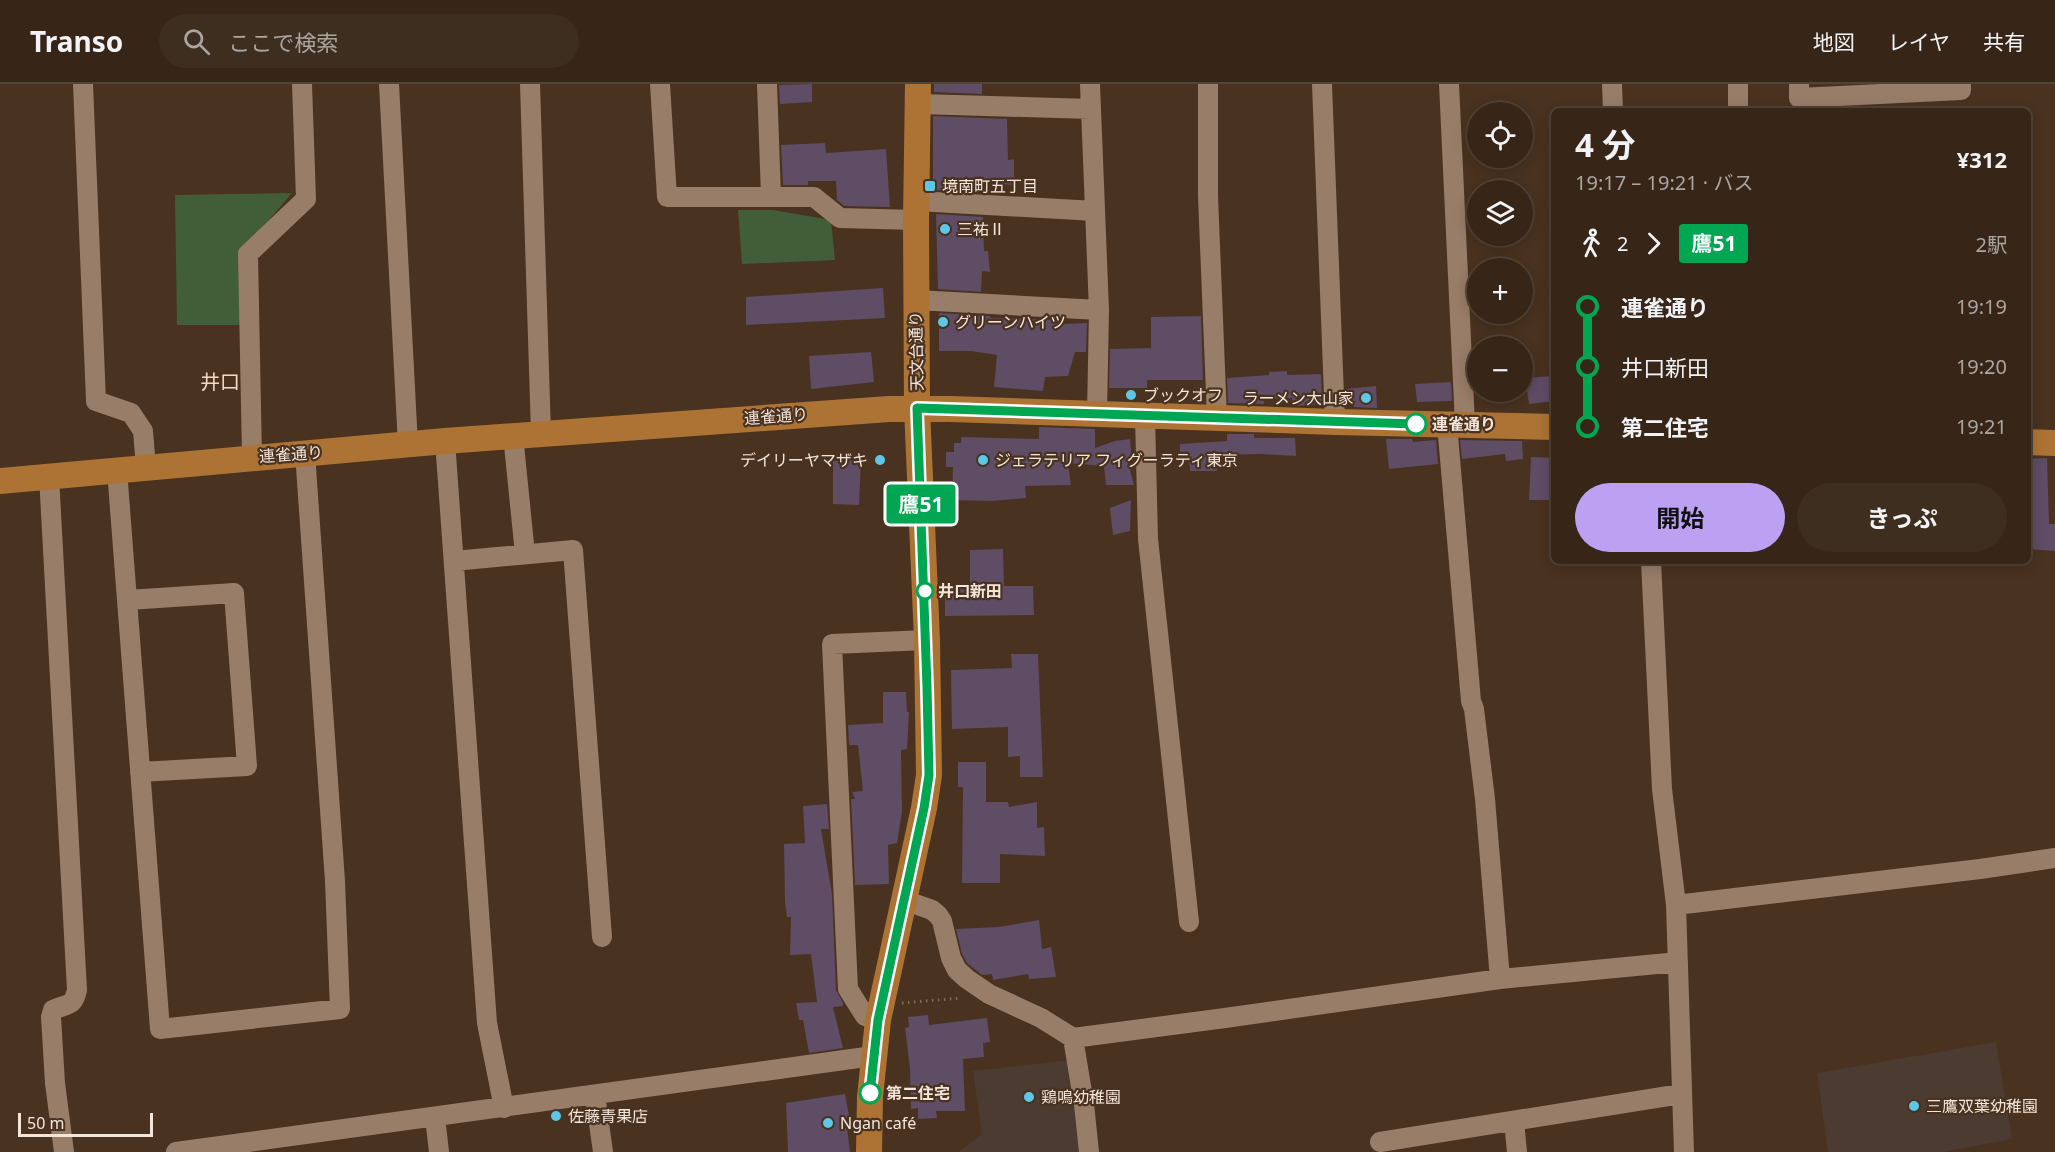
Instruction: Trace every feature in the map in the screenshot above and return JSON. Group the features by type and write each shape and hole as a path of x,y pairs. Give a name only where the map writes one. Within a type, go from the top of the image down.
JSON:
{"main road":[{"name":"天文台通り","path":"869,1152 873,1056 880,1011 924,808 929,775 927,640 917,408 916,210 919,94"},
{"name":"連雀通り","path":"0,481 513,435 917,408 1551,427"},
{"path":"2031,442 2055,443"}],"street":[{"path":"83,84 96,401 131,413 144,430 146,467"},
{"path":"252,457 248,254 306,199 302,84"},
{"path":"389,84 408,445"},
{"path":"530,84 541,433"},
{"path":"660,84 667,197 814,197 840,218 916,210 1095,211"},
{"path":"767,84 771,196"},
{"path":"1090,84 1099,310 1097,414"},
{"path":"1208,84 1208,196 1217,418"},
{"path":"1322,84 1335,422"},
{"path":"1449,84 1456,424 1470,690 1485,799 1500,979"},
{"path":"1612,84 1612,108"},
{"path":"1738,84 1738,108"},
{"path":"1798,84 1799,98 1961,90 1961,84"},
{"path":"919,94 1091,109"},
{"path":"916,300 1099,310"},
{"path":"1145,416 1148,539 1189,922"},
{"path":"513,435 525,554"},
{"path":"445,441 487,1023 504,1108"},
{"path":"117,470 160,1029 340,1009 335,881 305,453"},
{"path":"49,476 77,990 75,1000 70,1005 53,1010 51,1017 55,1083 64,1152"},
{"path":"454,561 573,550 602,937"},
{"path":"1650,564 1662,789 1676,904 1684,1152"},
{"path":"128,600 234,593 247,766 140,772"},
{"path":"880,1011 865,1016 849,989 832,644 927,640"},
{"path":"1676,904 2055,858"},
{"path":"904,900 932,910 938,915 942,921 951,958 957,970 967,979 990,994 1041,1018 1072,1038 1500,979 1678,962"},
{"path":"1072,1038 1084,1104 1089,1152"},
{"path":"176,1152 873,1056"},
{"path":"1380,1142 1421,1144 1514,1121 1681,1094"},
{"path":"595,1095 603,1152"},
{"path":"435,1118 439,1152"},
{"path":"1514,1121 1517,1152"}],"path":[{"path":"880,1011 990,994"}],"shaded area":[{"name":"三鷹双葉幼稚園","path":"1996,1042 2012,1139 1943,1152 1828,1152 1817,1073"},
{"path":"1071,1060 1081,1152 959,1152 982,1134 973,1071"}],"green space":[{"path":"292,193 241,253 243,325 177,325 175,195"},
{"path":"738,210 773,210 831,220 835,260 742,264"}],"building":[{"path":"812,84 812,102 780,104 779,85"},
{"path":"934,84 982,84 982,94 934,92"},
{"path":"933,116 1007,119 1008,160 1014,159 1014,185 989,183 955,185 955,191 933,190"},
{"path":"825,143 826,153 886,149 890,207 844,206 837,200 836,181 808,181 808,185 783,185 781,145"},
{"path":"936,214 983,217 984,251 988,251 990,272 982,271 981,292 938,289"},
{"path":"883,288 885,318 746,325 746,297"},
{"path":"939,313 990,316 990,318 1060,320 1062,324 1087,323 1086,352 1075,352 1068,376 1045,377 1043,391 994,387 997,355 971,351 939,351"},
{"path":"1201,316 1203,380 1147,380 1147,388 1109,388 1110,349 1151,348 1151,317"},
{"path":"871,352 874,382 811,389 809,356"},
{"path":"1287,371 1287,375 1321,374 1322,404 1293,406 1292,398 1264,399 1264,404 1228,403 1227,378 1269,375 1269,372"},
{"path":"1551,376 1551,401 1529,404 1529,402 1533,402 1533,377"},
{"path":"1451,382 1452,401 1417,402 1415,384"},
{"name":"ラーメン大山家","path":"1376,386 1377,408 1354,407 1354,404 1346,404 1346,389"},
{"path":"1039,427 1095,429 1095,448 1130,439 1132,461 1128,462 1134,485 1106,485 1104,466 1068,463 1071,485 1025,486 1026,498 991,501 952,500 953,467 946,467 946,452 954,452 954,443 961,443 961,437 1039,439"},
{"path":"1227,434 1254,434 1254,438 1295,438 1296,456 1215,455 1217,471 1190,471 1189,456 1180,456 1180,444 1227,441"},
{"path":"1386,439 1412,439 1413,442 1436,440 1438,464 1389,469"},
{"path":"1460,440 1522,441 1523,459 1506,461 1505,454 1462,459"},
{"path":"1531,457 1551,458 1551,500 1529,500"},
{"path":"2047,458 2049,524 2055,524 2055,551 2031,549 2031,459"},
{"path":"861,459 859,505 833,504 833,461"},
{"path":"1131,500 1130,531 1113,535 1110,508"},
{"path":"1003,549 1004,586 1033,586 1034,615 945,616 945,587 970,586 970,550"},
{"path":"1011,654 1038,654 1043,777 1020,777 1020,756 1008,757 1008,727 952,729 951,670 1012,668"},
{"path":"883,692 906,692 907,712 909,712 907,749 901,750 902,812 897,843 888,845 889,884 855,885 851,799 855,799 852,792 863,791 858,745 849,745 848,725 883,723"},
{"path":"958,762 986,762 986,802 1008,802 1009,807 1037,802 1037,828 1044,827 1045,856 1000,854 1000,883 962,883 963,787 958,787"},
{"path":"827,804 829,829 821,829 832,894 836,990 843,1003 843,1006 833,1007 843,1048 809,1053 803,1020 799,1020 796,1003 817,1002 811,954 790,955 791,917 787,917 785,902 784,844 805,843 803,806"},
{"path":"1039,920 1042,949 1051,947 1056,977 1029,979 1028,974 993,980 992,974 982,975 967,963 962,954 956,929 999,927"},
{"path":"928,1015 929,1025 987,1018 990,1042 983,1043 984,1057 963,1059 965,1111 936,1111 937,1118 918,1119 918,1108 911,1109 910,1068 905,1028 909,1027 908,1017"},
{"path":"845,1094 850,1120 846,1120 850,1152 788,1152 786,1103"}],"bus line":[{"name":"鷹51","path":"870,1093 878,1020 924,808 929,775 927,640 917,408 1416,424"}],"place":[{"name":"境南町五丁目","path":"930,186"},
{"name":"三祐Ⅱ","path":"945,229"},
{"name":"グリーンハイツ","path":"943,322"},
{"name":"ブックオフ","path":"1131,395"},
{"name":"ラーメン大山家","path":"1366,398"},
{"name":"連雀通り","path":"1416,424"},
{"name":"デイリーヤマザキ","path":"880,460"},
{"name":"ジェラテリア フィグーラティ東京","path":"983,460"},
{"name":"井口新田","path":"925,591"},
{"name":"第二住宅","path":"870,1093"},
{"name":"鶏鳴幼稚園","path":"1029,1097"},
{"name":"三鷹双葉幼稚園","path":"1914,1106"},
{"name":"佐藤青果店","path":"556,1116"},
{"name":"Ngan café","path":"828,1123"}],"district":[{"name":"井口","path":"220,381"}]}
